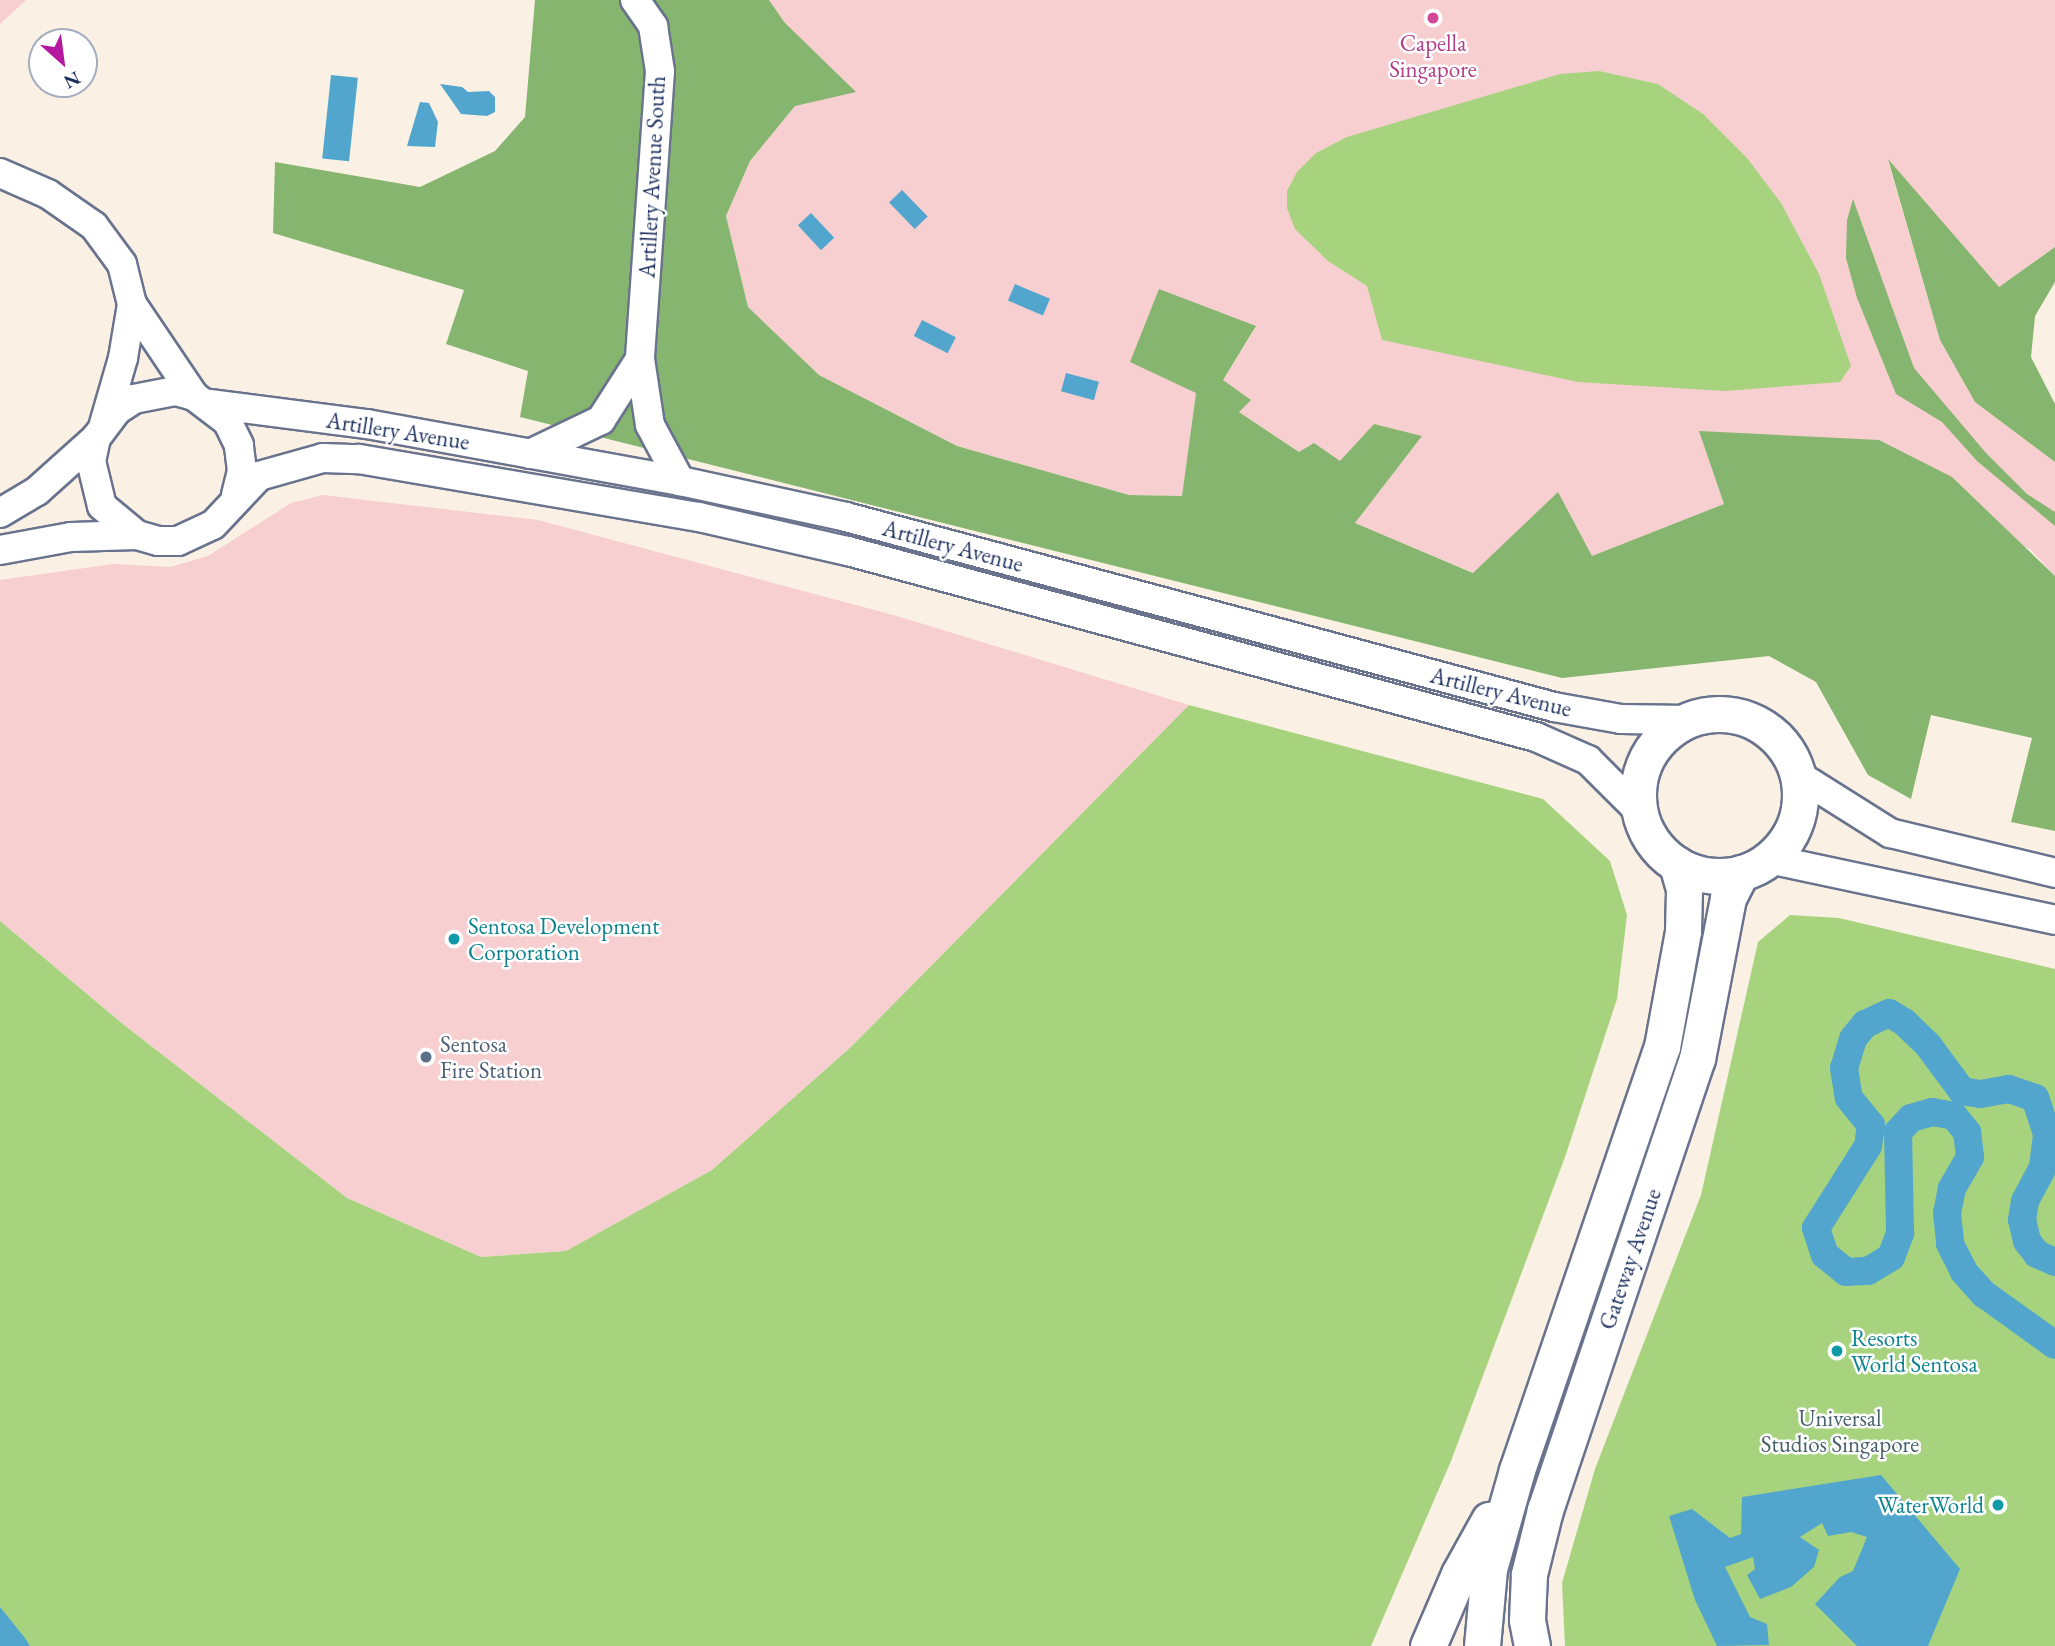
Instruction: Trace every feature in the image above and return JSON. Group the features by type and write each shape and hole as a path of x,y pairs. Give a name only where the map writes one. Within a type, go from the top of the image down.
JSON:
{"main road":[{"name":"Gateway Avenue","path":"1532,1646 1527,1620 1529,1574 1545,1510 1697,1059 1728,898 1755,866 1783,845 1799,812 1798,775 1782,744 1755,722 1734,715 1688,720"},
{"path":"1688,720 1653,748 1643,767 1639,811 1659,850 1677,864 1708,874 1755,866"},
{"name":"Gateway Avenue","path":"1482,1646 1489,1569 1517,1470 1662,1047 1683,931 1684,889 1677,864"},
{"name":"Gateway Avenue","path":"1428,1646 1459,1574 1517,1470"},
{"name":"Gateway Avenue","path":"1459,1646 1463,1619 1489,1569"},
{"name":"Gateway Avenue","path":"1489,1569 1498,1646"}],"street":[{"name":"Artillery Avenue South","path":"635,0 653,26 660,71 640,359 650,425 680,481"},
{"path":"0,173 48,194 94,226 122,264 132,304 202,400 228,422 239,445 242,471 236,495"},
{"path":"132,304 123,358 91,461 102,506 137,536"},
{"name":"Artillery Avenue South","path":"530,454 601,420 640,359"},
{"name":"Artillery Avenue","path":"0,513 37,491 100,432 117,410 144,395 174,391 202,400 367,424 680,481 846,517 1554,706 1621,719 1688,720"},
{"name":"Artillery Avenue","path":"0,550 71,537 137,536 158,541 196,535 227,512 236,495 259,476 287,465 323,458 359,459 699,517 848,551 1536,737 1588,760 1639,811"},
{"path":"1798,775 1891,833 2055,873"},
{"path":"1755,866 2055,920"}],"shaded area":[{"path":"0,0 26,0 0,24"},
{"path":"769,0 2055,0 2055,247 1999,287 1888,161 1940,340 1975,402 2055,462 2055,576 2030,549 1700,431 1724,504 1592,556 1557,493 1474,573 1355,523 1422,436 1340,461 1299,452 1238,411 1250,401 1223,380 1256,327 1196,393 1182,496 1129,495 957,446 819,375 748,307 726,216 750,161 795,106 785,23"},
{"name":"Sentosa Development Corporation","path":"323,495 538,520 897,616 1189,705 852,1046 712,1170 566,1251 481,1257 347,1198 124,1025 0,921 0,580 113,564 170,567 208,556 291,503"}],"green space":[{"path":"535,0 769,0 785,23 856,92 795,106 750,161 726,216 748,307 819,375 957,446 1129,495 1182,496 1196,393 1130,362 1159,289 1256,326 1223,380 1251,400 1239,412 1299,452 1314,443 1340,461 1374,424 1422,436 1355,523 1473,573 1558,492 1592,556 1724,504 1699,431 1879,440 1952,477 2055,576 2055,831 2011,822 2032,738 1931,715 1911,799 1868,775 1816,682 1769,656 1562,678 520,417 528,371 446,344 464,290 273,233 275,162 420,187 495,151 525,117"},
{"path":"1599,71 1658,84 1703,114 1747,158 1781,203 1819,274 1851,366 1840,382 1725,391 1578,382 1382,340 1367,286 1328,261 1295,229 1287,208 1287,191 1297,172 1316,153 1347,137 1560,74"},
{"path":"1888,159 1999,287 2055,247 2055,282 2035,316 2031,357 2055,404 2055,462 1975,402 1940,340"},
{"path":"1853,199 1914,368 1986,453 2027,494 2055,512 2055,526 1977,461 1942,422 1896,394 1857,298 1846,258 1847,220"},
{"path":"1189,705 1543,799 1610,861 1627,915 1617,999 1565,1157 1451,1461 1371,1646 0,1646 0,921 124,1025 347,1198 481,1257 566,1251 712,1170 852,1046"},
{"name":"Universal Studios Singapore","path":"1790,915 1839,918 2055,969 2055,1646 1565,1646 1562,1583 1595,1469 1701,1195 1758,942"}],"water":[{"path":"331,75 358,78 349,161 322,159"},
{"path":"440,84 462,87 468,92 489,91 495,97 495,112 487,116 461,114"},
{"path":"420,102 429,103 438,122 435,147 407,146"},
{"path":"902,190 928,217 915,229 889,203"},
{"path":"811,213 834,238 821,250 798,225"},
{"path":"1015,284 1050,299 1043,315 1008,301"},
{"path":"922,320 956,337 948,353 914,336"},
{"path":"1066,373 1099,382 1094,400 1061,391"},
{"path":"1881,1475 1960,1569 1928,1646 1857,1646 1815,1604 1840,1577 1853,1571 1867,1537 1851,1532 1828,1536 1822,1523 1800,1537 1819,1550 1814,1567 1791,1587 1760,1599 1747,1575 1755,1569 1753,1557 1725,1567 1750,1617 1767,1624 1769,1645 1717,1646 1695,1600 1669,1516 1692,1509 1730,1538 1741,1534 1742,1497"},
{"path":"0,1607 25,1638 30,1646 0,1646"}],"waterway":[{"path":"2055,1262 2037,1254 2027,1241 2022,1220 2025,1201 2043,1167 2047,1134 2035,1098 2009,1089 1980,1094 1962,1091 1928,1045 1904,1022 1889,1013 1865,1024 1853,1039 1844,1068 1849,1098 1871,1125 1868,1146 1816,1228 1825,1255 1846,1272 1868,1271 1891,1257 1900,1233 1898,1132 1911,1118 1932,1112 1954,1116 1967,1132 1970,1157 1952,1188 1947,1213 1950,1244 1964,1272 1984,1294 2055,1345"}],"place":[{"name":"Capella Singapore","path":"1433,18"},
{"name":"Sentosa Development Corporation","path":"454,939"},
{"name":"Sentosa Fire Station","path":"426,1057"},
{"name":"Resorts World Sentosa","path":"1837,1351"},
{"name":"WaterWorld","path":"1998,1505"}]}
